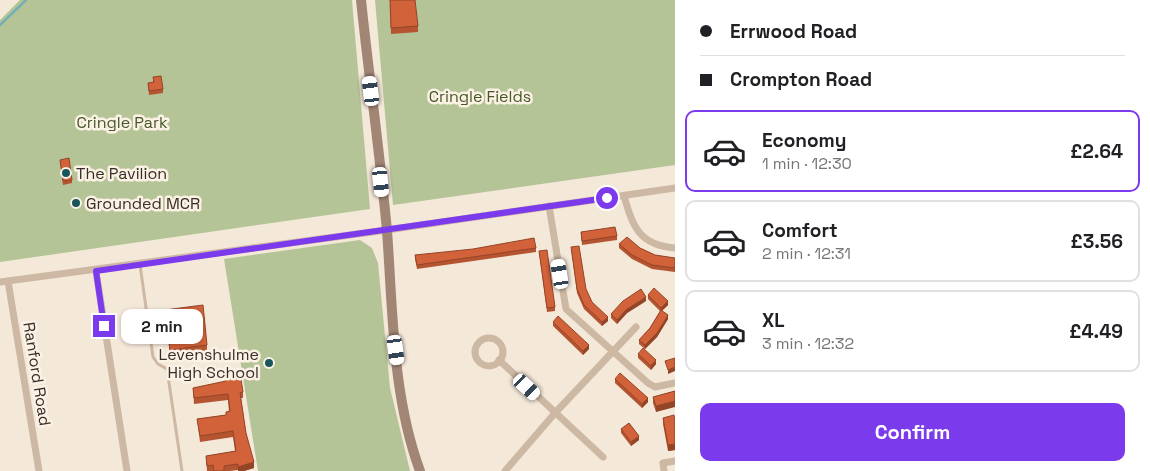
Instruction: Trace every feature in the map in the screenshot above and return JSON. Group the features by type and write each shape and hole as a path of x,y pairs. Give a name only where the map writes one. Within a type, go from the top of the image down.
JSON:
{"street":[{"path":"360,0 387,230 393,335 409,441 420,471"},
{"path":"4,282 140,265 675,188"},
{"path":"624,196 631,220 640,235 650,242 675,248"},
{"path":"549,206 566,309 655,387 675,383"},
{"path":"96,271 127,471"},
{"name":"Ranford Road","path":"4,282 39,471"},
{"path":"504,471 555,413 636,327"},
{"path":"499,360 603,457"},
{"path":"664,471 663,464 675,461"}],"lane":[{"path":"140,265 153,357 158,364 167,369 182,471"}],"green space":[{"name":"Cringle Park","path":"20,0 352,0 370,209 0,262 0,20"},
{"name":"Cringle Fields","path":"375,0 675,0 675,165 393,205"},
{"name":"Levenshulme High School","path":"360,240 372,248 378,263 390,388 410,471 258,471 224,259"}],"building":[{"path":"390,0 415,0 418,26 391,28"},
{"path":"161,76 163,89 149,91 148,83 154,82 153,77"},
{"name":"The Pavilion","path":"69,158 72,180 63,181 60,160"},
{"path":"615,227 617,236 582,241 581,232"},
{"path":"627,237 640,248 655,255 675,258 675,268 652,265 632,255 619,244"},
{"path":"534,238 536,248 417,265 415,255 473,249"},
{"path":"579,246 586,289 592,302 608,317 602,322 584,305 577,289 571,247"},
{"path":"547,250 555,307 547,308 539,251"},
{"path":"654,288 668,301 661,308 648,295"},
{"path":"641,289 646,297 627,309 617,320 611,314 623,301"},
{"path":"203,305 207,345 170,350 165,310"},
{"path":"661,310 668,315 657,333 645,345 639,340 650,328"},
{"path":"558,316 589,345 583,351 553,322"},
{"path":"643,348 656,360 651,366 638,354"},
{"path":"675,358 675,367 668,370 665,361"},
{"path":"620,373 648,398 642,404 615,379"},
{"path":"232,377 232,380 241,379 243,392 240,393 246,433 254,462 238,467 238,464 224,466 224,471 214,471 213,465 207,466 206,456 236,451 233,431 200,436 197,419 226,415 226,412 230,411 228,394 194,398 193,388 226,381 226,378"},
{"path":"675,391 675,401 656,406 653,397"},
{"path":"674,415 675,444 668,445 663,418"},
{"path":"629,423 639,436 631,442 621,429"}],"waterway":[{"path":"0,25 26,0"}],"place":[{"name":"The Pavilion","path":"66,173"},
{"name":"Grounded MCR","path":"76,203"},
{"name":"Levenshulme High School","path":"269,363"}],"route":[{"path":"104,326 96,271 607,198"}]}
